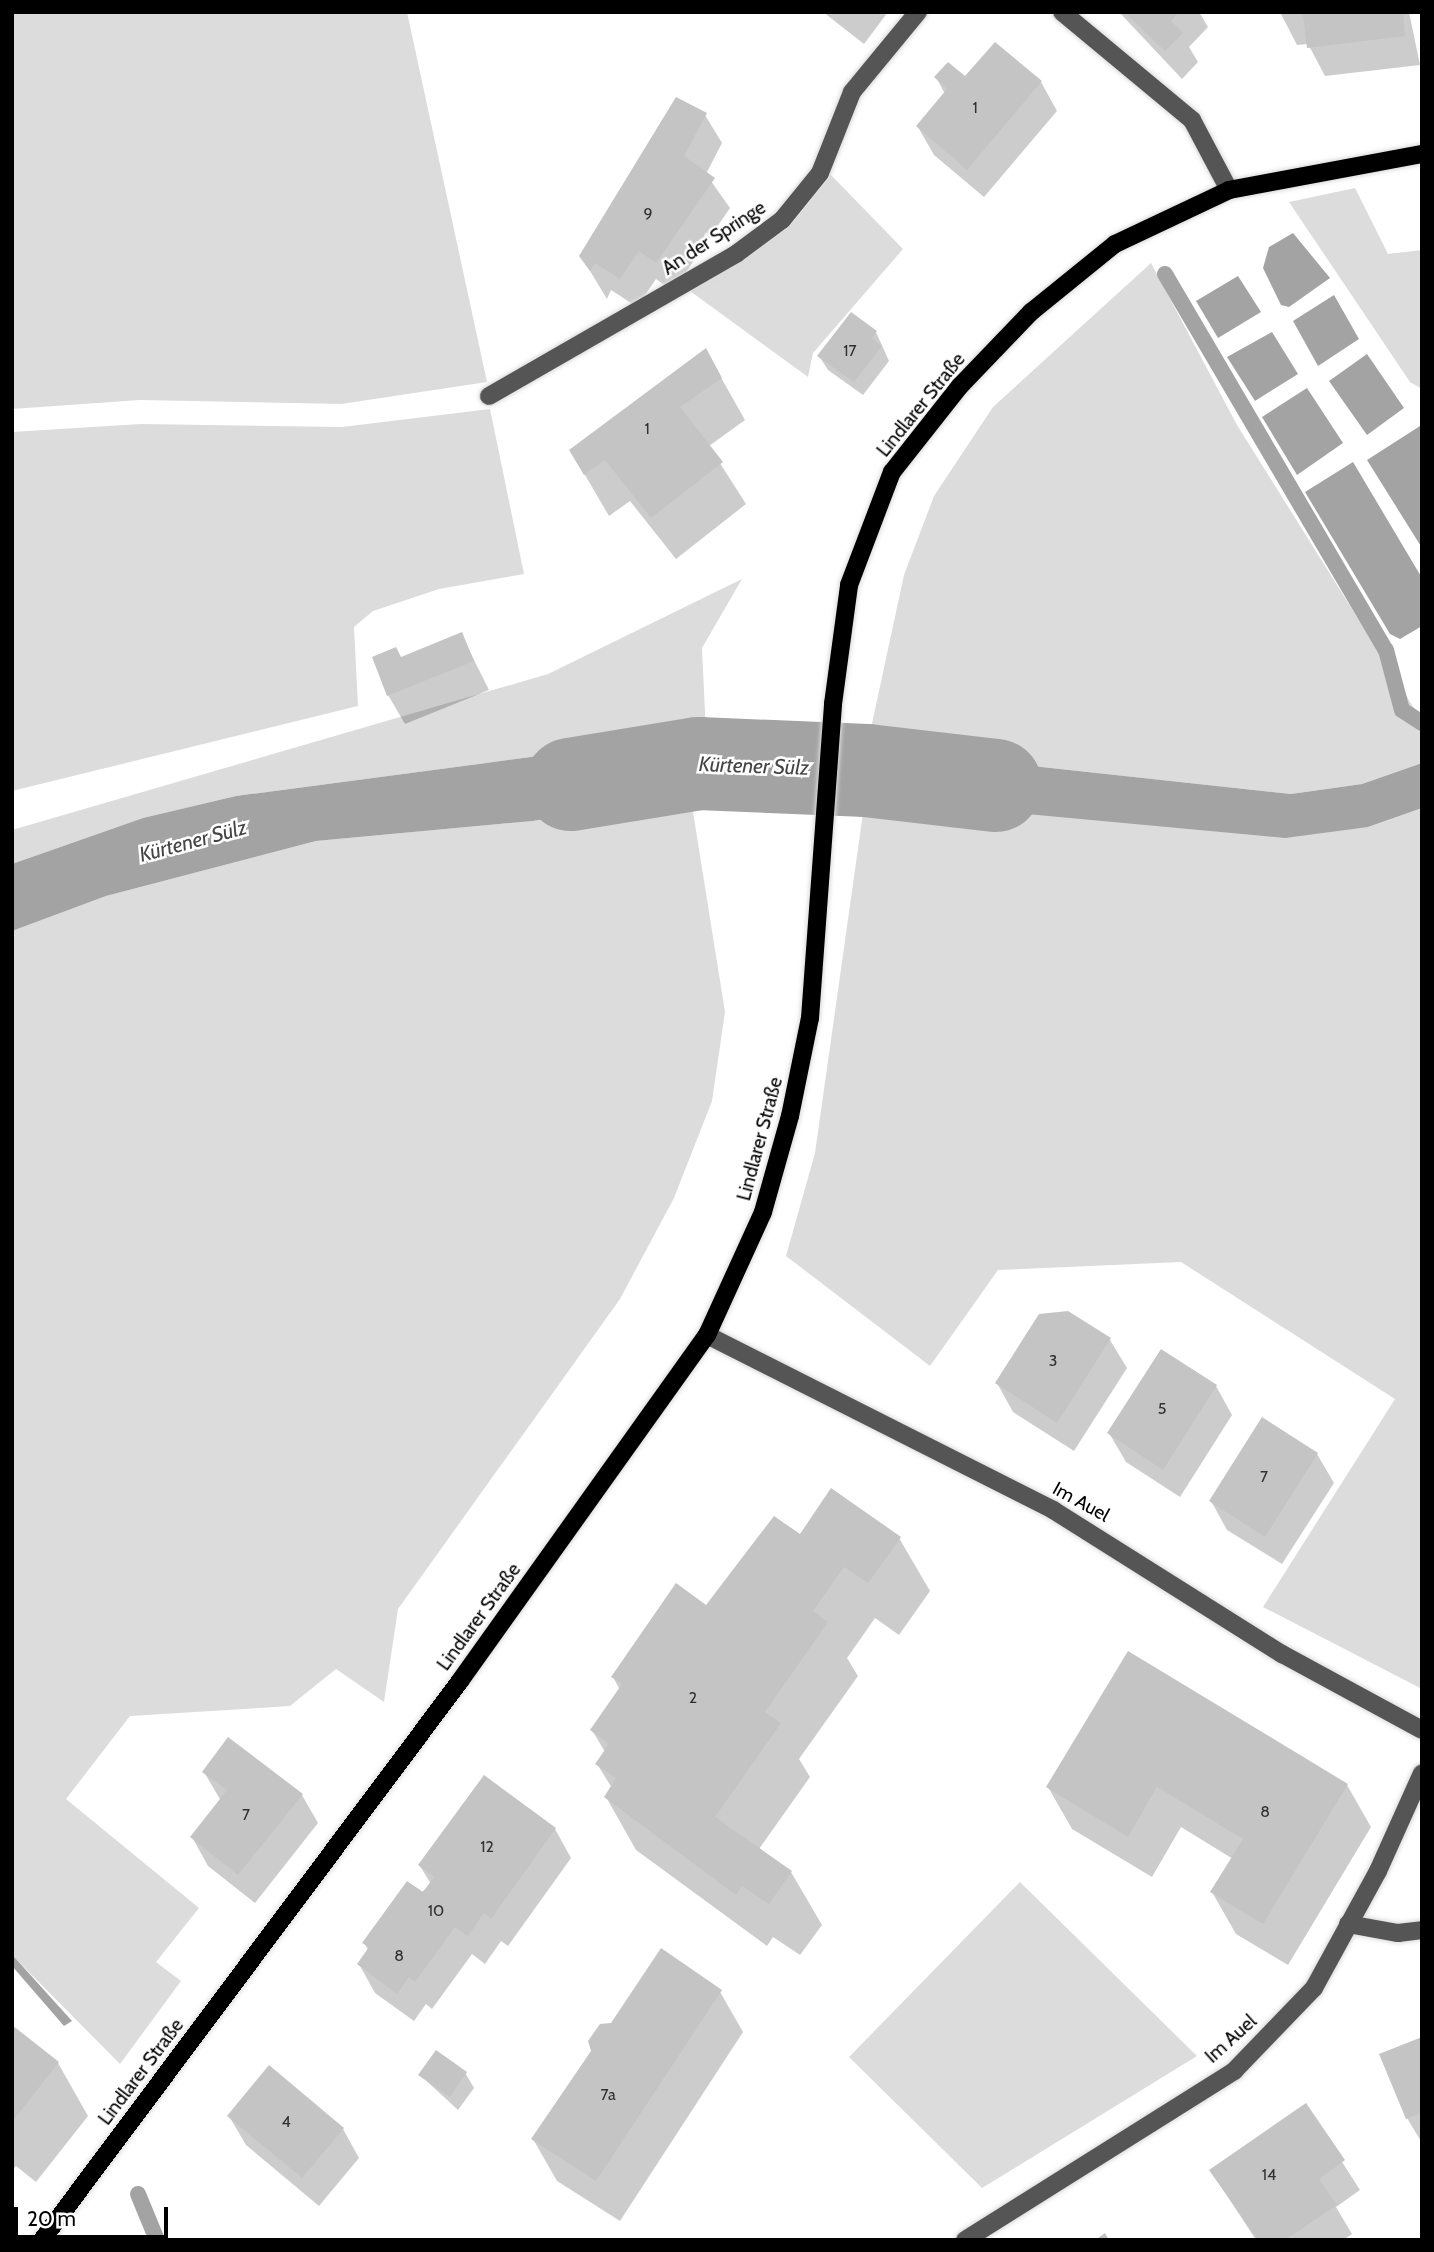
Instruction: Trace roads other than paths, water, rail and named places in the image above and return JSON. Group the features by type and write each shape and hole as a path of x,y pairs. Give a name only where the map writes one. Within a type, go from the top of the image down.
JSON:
{"main road":[{"name":"Lindlarer Straße","path":"42,2240 460,1681 708,1335 763,1212 790,1116 810,1018 833,704 849,585 892,472 960,386 1031,312 1115,244 1229,190 1422,154"}],"street":[{"name":"An der Springe","path":"489,396 736,254 782,220 820,173 852,92 918,12"},
{"path":"1062,12 1192,120 1229,190"},
{"name":"Im Auel","path":"708,1335 1053,1510 1282,1654 1422,1730"},
{"name":"Im Auel","path":"965,2240 1234,2071 1314,1987 1422,1773"},
{"path":"1348,1924 1398,1933 1422,1930"}],"water":[{"path":"1293,233 1330,278 1289,307 1281,305 1263,268 1269,247"},
{"path":"1238,276 1261,312 1218,338 1196,301"},
{"path":"1334,295 1359,339 1318,366 1293,321"},
{"path":"1272,332 1298,374 1255,401 1227,357"},
{"path":"1367,354 1404,408 1367,435 1329,381"},
{"path":"1307,388 1343,443 1297,475 1262,417"},
{"path":"1420,426 1422,429 1422,548 1367,460"},
{"path":"1353,462 1422,578 1422,626 1400,639 1390,634 1305,492"},
{"path":"706,734 690,793 533,821 316,841 106,896 12,931 12,864 143,818 236,796"},
{"path":"868,742 904,752 1291,794 1362,784 1422,763 1422,808 1368,827 1285,838 865,799"},
{"path":"12,1955 72,2021 64,2026 12,1966"}],"waterway":[{"path":"1165,274 1386,650 1402,710 1422,723"},
{"name":"Kürtener Sülz","path":"570,784 698,763 866,770 995,785"},
{"path":"138,2194 157,2240"}]}
